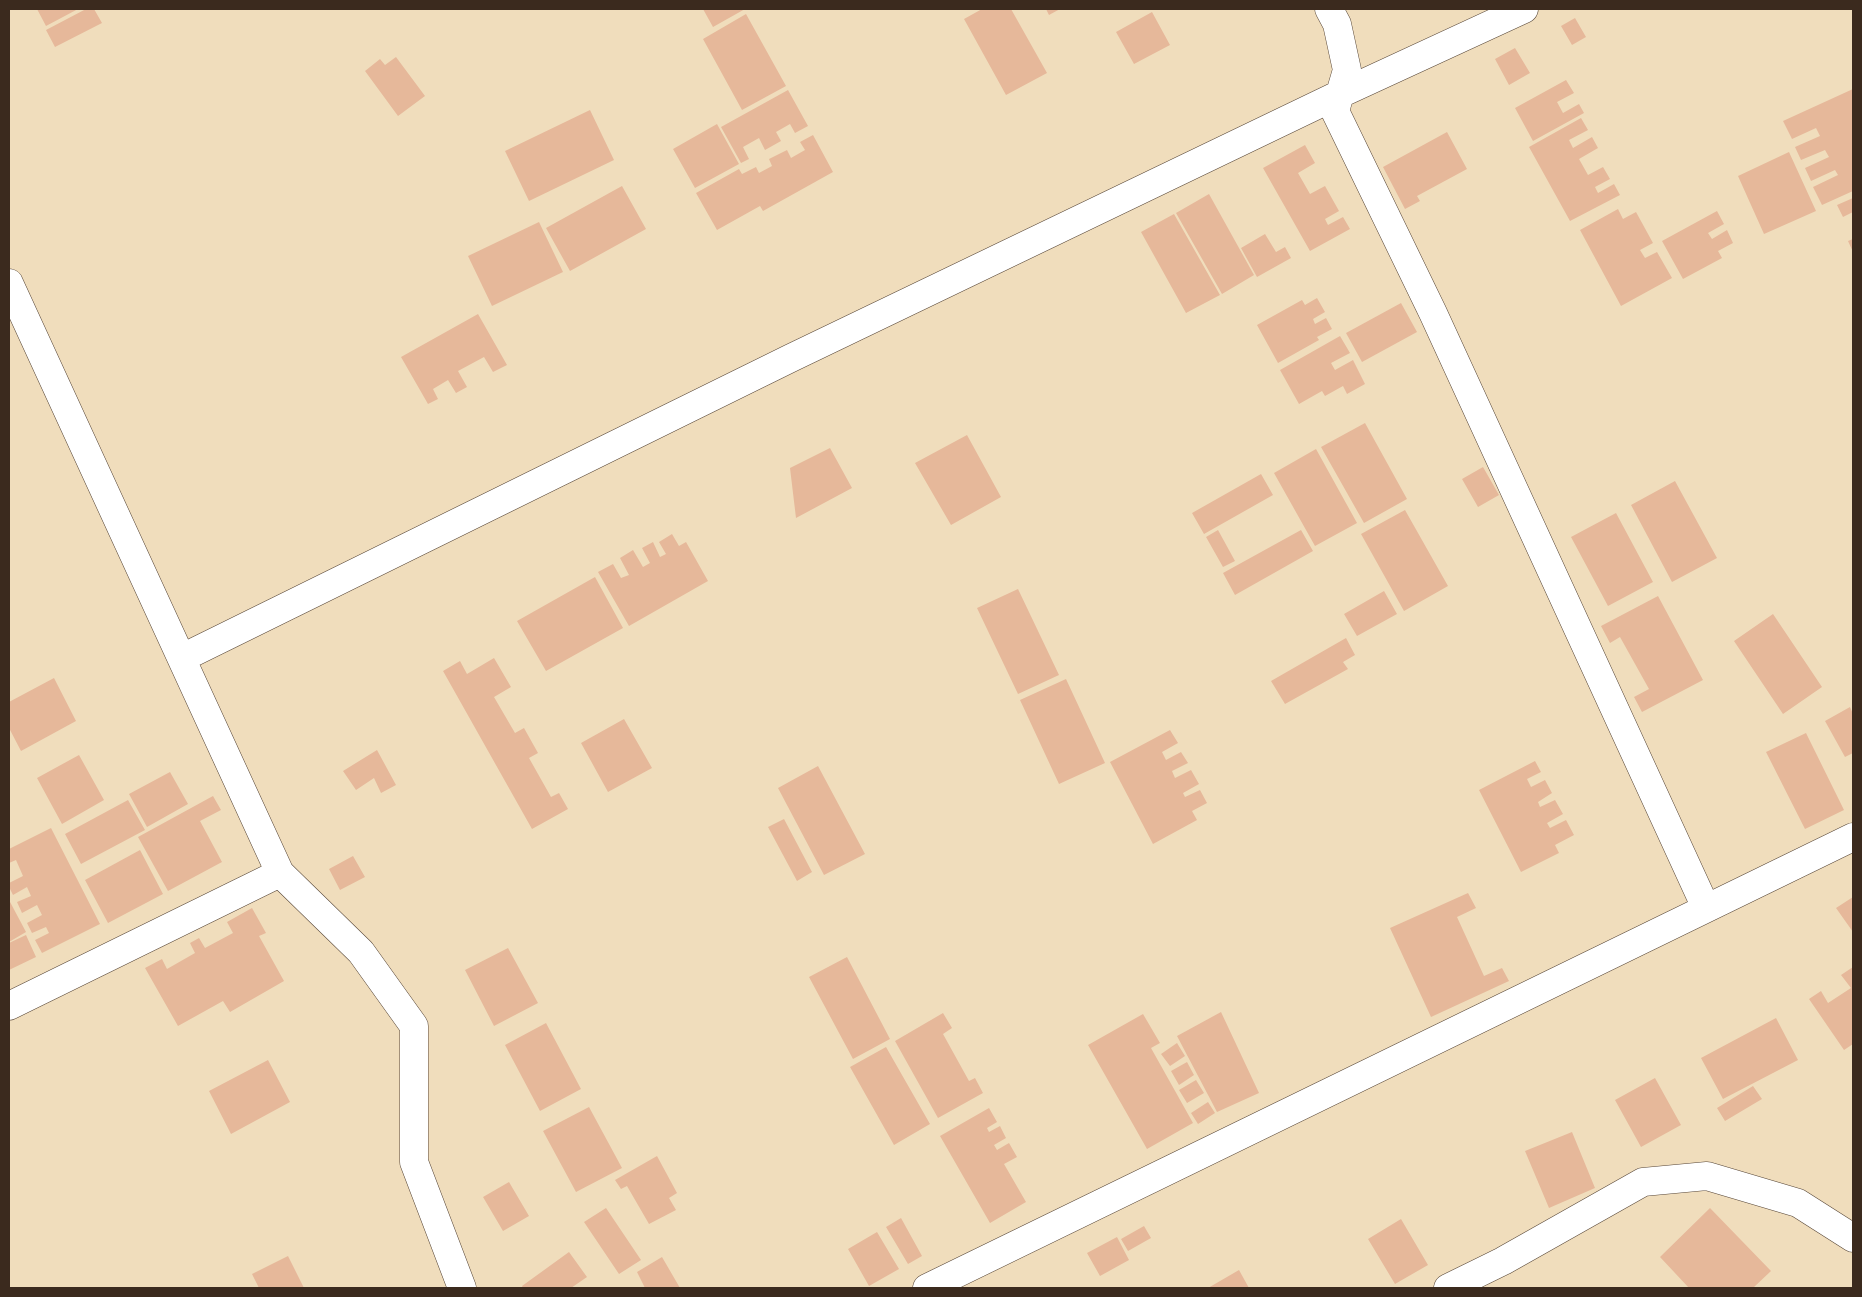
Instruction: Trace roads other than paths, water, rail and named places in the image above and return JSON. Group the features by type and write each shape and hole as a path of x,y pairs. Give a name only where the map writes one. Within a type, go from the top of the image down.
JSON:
{"street":[{"path":"1329,9 1337,24 1346,70 1335,111 1437,322 1706,908"},
{"path":"182,658 782,363 1340,94 1524,9"},
{"path":"9,283 280,872 361,952 414,1026 414,1162 462,1288"},
{"path":"927,1288 1853,836"},
{"path":"9,1006 280,872"},
{"path":"1448,1288 1503,1260 1643,1182 1707,1176 1798,1203 1853,1238"}]}
